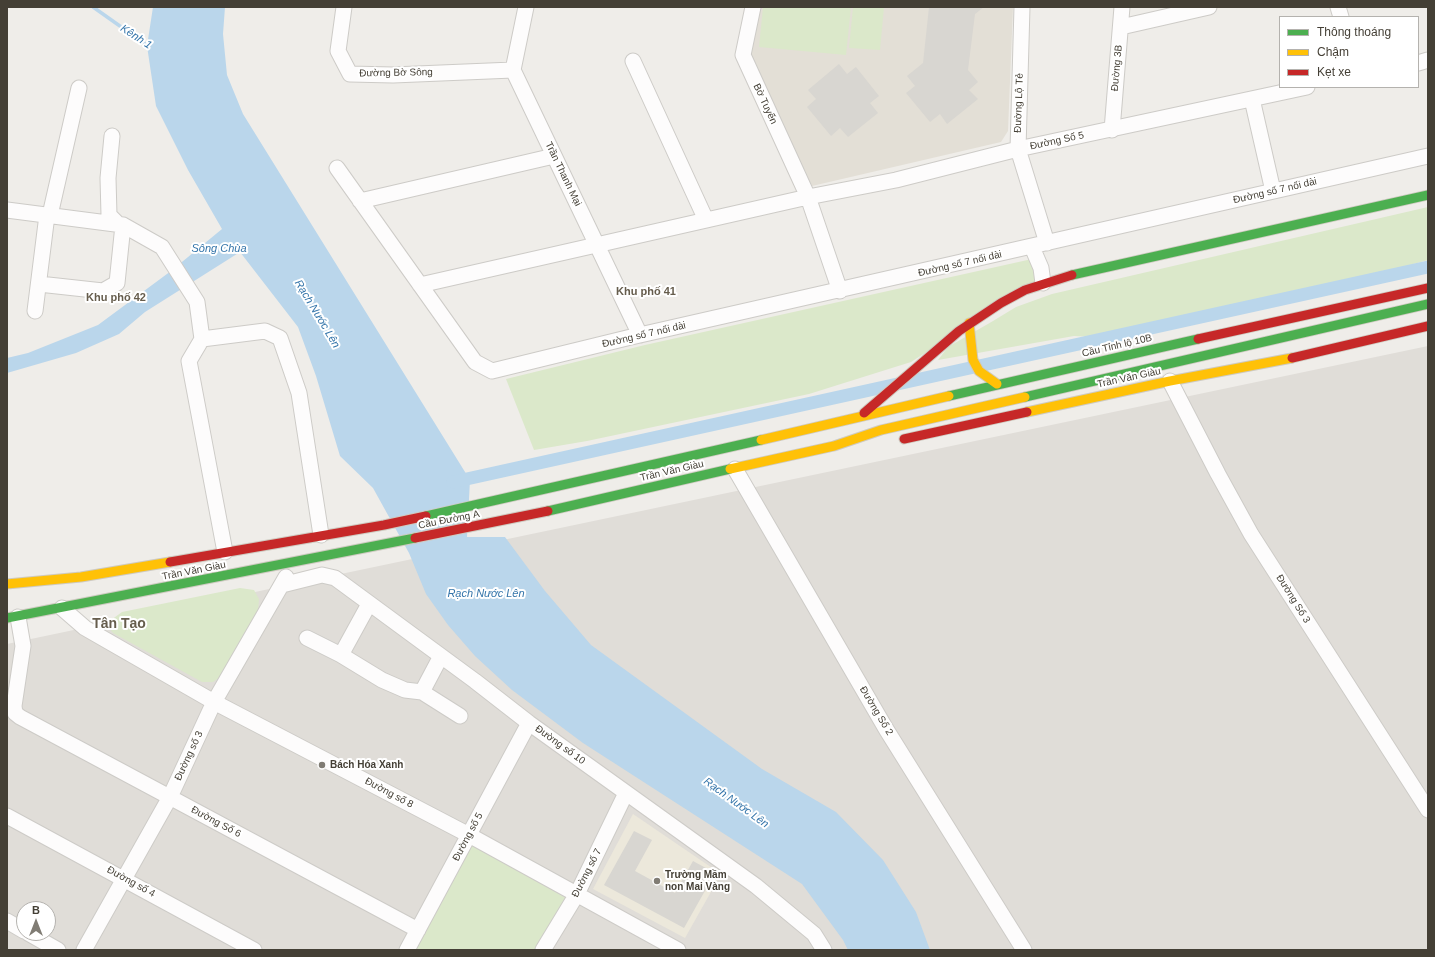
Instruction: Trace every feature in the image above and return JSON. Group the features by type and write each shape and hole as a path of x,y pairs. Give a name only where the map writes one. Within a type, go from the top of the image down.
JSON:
{"main road":[{"path":"860,416 959,331 1001,303 1025,290 1085,271 1428,195"},
{"name":"Cầu Tỉnh lộ 10B","path":"811,429 997,384 1428,288"},
{"name":"Trần Văn Giàu","path":"516,518 834,446 881,430 1428,304"},
{"path":"970,323 969,334 973,360 979,371 997,384"},
{"name":"Trần Văn Giàu","path":"892,442 1170,381 1296,357 1428,326"},
{"name":"Trần Văn Giàu","path":"510,498 811,429"},
{"name":"Trần Văn Giàu","path":"834,446 870,444"},
{"name":"Cầu Đường A","path":"384,525 510,498"},
{"name":"Cầu Đường A","path":"386,544 516,518"},
{"name":"Trần Văn Giàu","path":"7,584 81,577 384,525"},
{"name":"Trần Văn Giàu","path":"12,617 386,544"}],"street":[{"name":"Đường Bờ Sông","path":"344,7 338,51 350,74 513,70"},
{"path":"513,70 526,7"},
{"name":"Bờ Tuyến","path":"753,7 743,55 808,197 840,291"},
{"name":"Đường Lộ Tẻ","path":"1022,7 1018,149 1040,245 1041,268 1044,283"},
{"name":"Đường 3B","path":"1112,130 1122,7"},
{"path":"1120,27 1209,7"},
{"path":"633,61 706,220"},
{"name":"Trần Thanh Mại","path":"513,70 640,335"},
{"path":"35,311 48,215 79,88"},
{"name":"Đường Số 5","path":"420,285 808,197 896,180 1018,149 1302,88"},
{"path":"1252,99 1273,191"},
{"path":"112,136 108,178 109,216 120,224 162,247 197,302 202,339 189,361 225,552"},
{"path":"360,201 554,156"},
{"name":"Đường số 7 nối dài","path":"420,285 475,362 492,371 640,335 840,291 1428,156"},
{"path":"337,168 420,285"},
{"path":"7,210 120,224"},
{"path":"39,284 103,291 117,283 120,224"},
{"path":"202,339 265,331 280,338 299,393 321,535"},
{"name":"Đường Số 3","path":"1170,381 1218,474 1252,534 1428,810"},
{"name":"Đường Số 2","path":"735,469 886,729 1024,950"},
{"name":"Đường số 3","path":"84,950 170,797 214,702 294,562"},
{"name":"Đường số 10","path":"282,585 322,575 335,578 529,723 756,886 814,934 824,950"},
{"path":"341,655 369,604"},
{"name":"Đường số 8","path":"62,608 86,628 214,702 469,835 678,950"},
{"name":"Đường Số 6","path":"12,617 22,646 14,699 15,713 25,720 418,930"},
{"path":"307,638 341,655 382,680 405,690 422,692 460,716"},
{"path":"422,692 441,656"},
{"name":"Đường số 5","path":"407,950 529,723"},
{"name":"Đường số 7","path":"543,950 577,894 626,793"},
{"name":"Đường số 4","path":"7,816 254,950"},
{"path":"7,921 16,926"},
{"path":"42,941 58,950"}],"shaded area":[{"path":"759,7 1013,7 1008,131 1001,142 812,186 749,55"},
{"path":"1428,346 1428,950 7,950 7,644"},
{"name":"Trường Mầm non Mai Vàng","path":"633,814 721,874 685,938 593,889"}],"green space":[{"path":"763,7 851,7 846,55 759,47"},
{"path":"853,7 884,7 880,50 849,48"},
{"path":"1428,207 1428,260 1388,271 1094,337 1074,336 938,360 948,347 1016,307 1052,294"},
{"path":"1032,259 1038,280 911,362 809,394 587,441 534,450 506,379 645,345"},
{"path":"240,588 254,590 259,599 258,613 223,675 213,682 202,682 113,633 110,629 111,620 122,612"},
{"path":"472,845 566,898 535,950 414,950"}],"water":[{"name":"Rạch Nước Lên","path":"153,7 225,7 223,34 227,75 243,114 470,480 467,537 505,537 545,591 591,645 762,769 836,812 883,860 916,912 930,950 848,950 843,940 802,884 583,743 512,690 475,656 448,625 426,594 409,553 373,488 340,456 316,376 298,327 240,252 145,312 119,334 76,353 7,373 7,358 28,353 98,325 171,271 222,229 188,170 156,106 147,46"}],"building":[{"path":"929,7 984,7 975,14 968,70 978,82 969,90 978,99 947,124 940,114 930,122 906,93 915,86 907,76 923,63"},
{"path":"839,64 847,74 856,67 879,96 870,103 878,113 848,137 840,128 831,136 807,107 816,99 808,90"},
{"path":"634,831 652,840 635,871 675,893 693,861 715,873 684,928 604,885"}],"waterway":[{"name":"Kênh 1","path":"93,7 151,48"},
{"path":"453,482 1428,267"}],"traffic: fast":[{"path":"1072,275 1428,195"},
{"path":"1025,397 1428,304"},
{"path":"949,396 1198,339"},
{"path":"426,516 761,440"},
{"path":"548,511 730,469"},
{"path":"7,618 415,538"}],"traffic: slow":[{"path":"969,323 973,360 979,371 997,384"},
{"path":"1027,412 1170,381 1292,358"},
{"path":"761,440 949,396"},
{"path":"730,469 834,446 881,430 1025,397"},
{"path":"7,584 81,577 170,562"}],"traffic: jam":[{"path":"864,413 959,331 1001,303 1025,290 1072,275"},
{"path":"1198,339 1428,288"},
{"path":"1292,358 1428,326"},
{"path":"904,439 1027,412"},
{"path":"415,538 548,511"},
{"path":"170,562 384,525 426,516"}],"place":[{"name":"Bách Hóa Xanh","path":"322,765"},
{"name":"Trường Mầm non Mai Vàng","path":"657,881"}],"district":[{"name":"Khu phố 41","path":"646,292"},
{"name":"Khu phố 42","path":"116,298"},
{"name":"Tân Tạo","path":"119,624"}],"water label":[{"name":"Sông Chùa","path":"219,249"}]}
